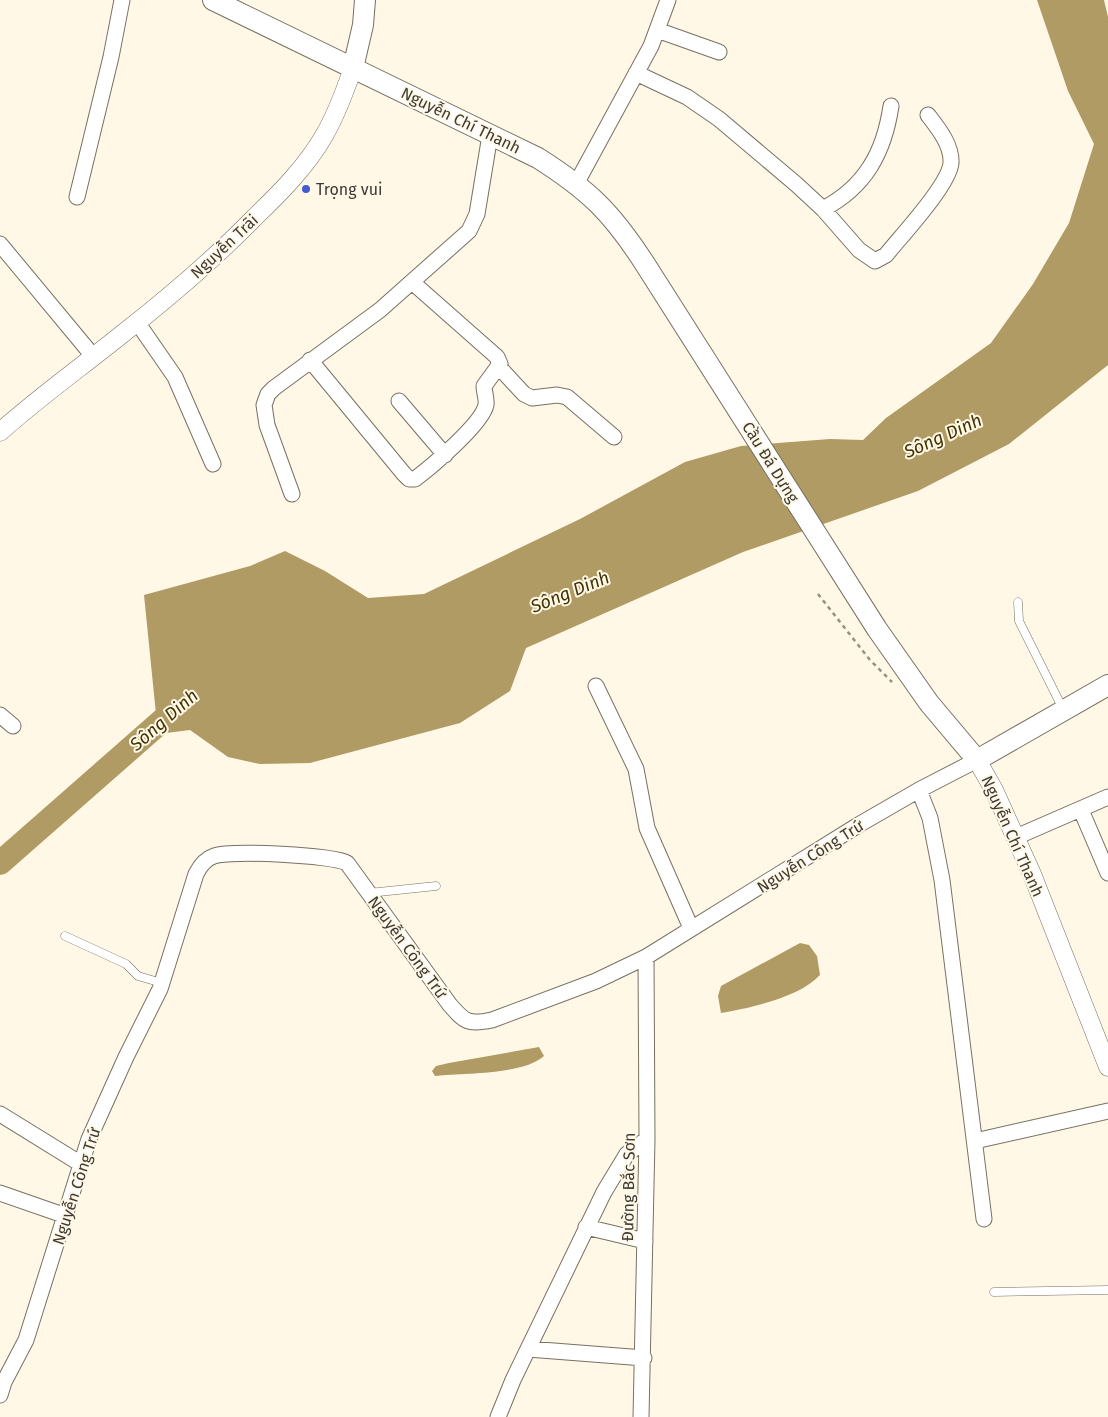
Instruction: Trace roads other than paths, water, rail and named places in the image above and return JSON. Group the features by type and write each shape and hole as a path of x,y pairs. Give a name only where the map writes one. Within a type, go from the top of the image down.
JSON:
{"main road":[{"name":"Nguyễn Chí Thanh","path":"213,0 538,158 576,184 604,207 614,219 664,295"},
{"name":"Nguyễn Trãi","path":"353,68 363,25 365,0"},
{"name":"Cầu Đá Dựng","path":"664,295 877,629"},
{"name":"Nguyễn Chí Thanh","path":"877,629 924,705 977,760"},
{"name":"Nguyễn Công Trứ","path":"977,760 1108,685"}],"street":[{"path":"76,197 111,57 122,0"},
{"path":"576,184 636,73 657,30 668,0"},
{"path":"657,30 719,52"},
{"name":"Nguyễn Trãi","path":"0,432 137,322 219,252 268,204 301,168 317,146 333,118 353,68"},
{"path":"636,73 687,97 701,106 796,184 823,209 866,257 876,261 883,259 941,186 948,172 951,162 947,145 928,115"},
{"path":"823,209 847,195 861,181 886,136 891,106"},
{"path":"292,494 267,425 264,405 268,394 310,360 380,310 462,238 474,222 490,134"},
{"path":"0,244 93,356"},
{"path":"310,360 408,478 415,479 444,455 484,410 486,399 484,386 499,367 500,361 412,282"},
{"path":"137,322 175,378 213,464"},
{"path":"499,367 524,394 532,398 557,395 567,397 614,437"},
{"path":"399,401 444,455"},
{"path":"596,686 636,769 647,828 691,928"},
{"path":"0,715 13,726"},
{"name":"Nguyễn Công Trứ","path":"1,1391 26,1340 95,1124 162,983 196,874 203,862 215,856 245,853 341,860 352,868 450,1005 465,1021 470,1023 505,1016 596,981 646,957 919,790 977,760"},
{"name":"Nguyễn Chí Thanh","path":"977,760 994,790 1016,837 1108,1067"},
{"path":"919,790 930,818 940,872 984,1219"},
{"path":"1016,837 1108,797"},
{"path":"1081,810 1108,873"},
{"name":"Đường Bắc Sơn","path":"641,1417 644,1358 647,1139 646,957"},
{"path":"975,1142 1108,1111"},
{"path":"0,1114 81,1164"},
{"path":"498,1417 504,1399 604,1192 623,1161 635,1146 647,1139"},
{"path":"0,1193 66,1216"},
{"path":"586,1228 645,1241"},
{"path":"528,1349 644,1358"}],"lane":[{"path":"1018,602 1019,621 1064,711"},
{"path":"369,893 436,886"},
{"path":"66,936 126,964 138,976 162,983"},
{"path":"994,1292 1108,1290"}],"water":[{"path":"1037,0 1104,0 1108,17 1108,365 1009,444 918,491 743,552 526,648 510,691 460,723 310,763 260,764 228,757 190,730 158,734 144,595 250,566 285,551 325,571 368,598 424,594 580,519 685,462 741,446 830,439 863,440 886,418 991,343 1033,284 1069,223 1094,144 1068,91"},
{"path":"800,943 809,945 817,956 820,975 811,983 800,990 760,1005 721,1013 718,996 721,986"},
{"path":"539,1047 544,1056 522,1067 492,1072 435,1076 432,1071 436,1066 449,1063"}],"waterway":[{"name":"Sông Dinh","path":"0,863 181,704"}],"place":[{"name":"Trọng vui","path":"306,189"}]}
